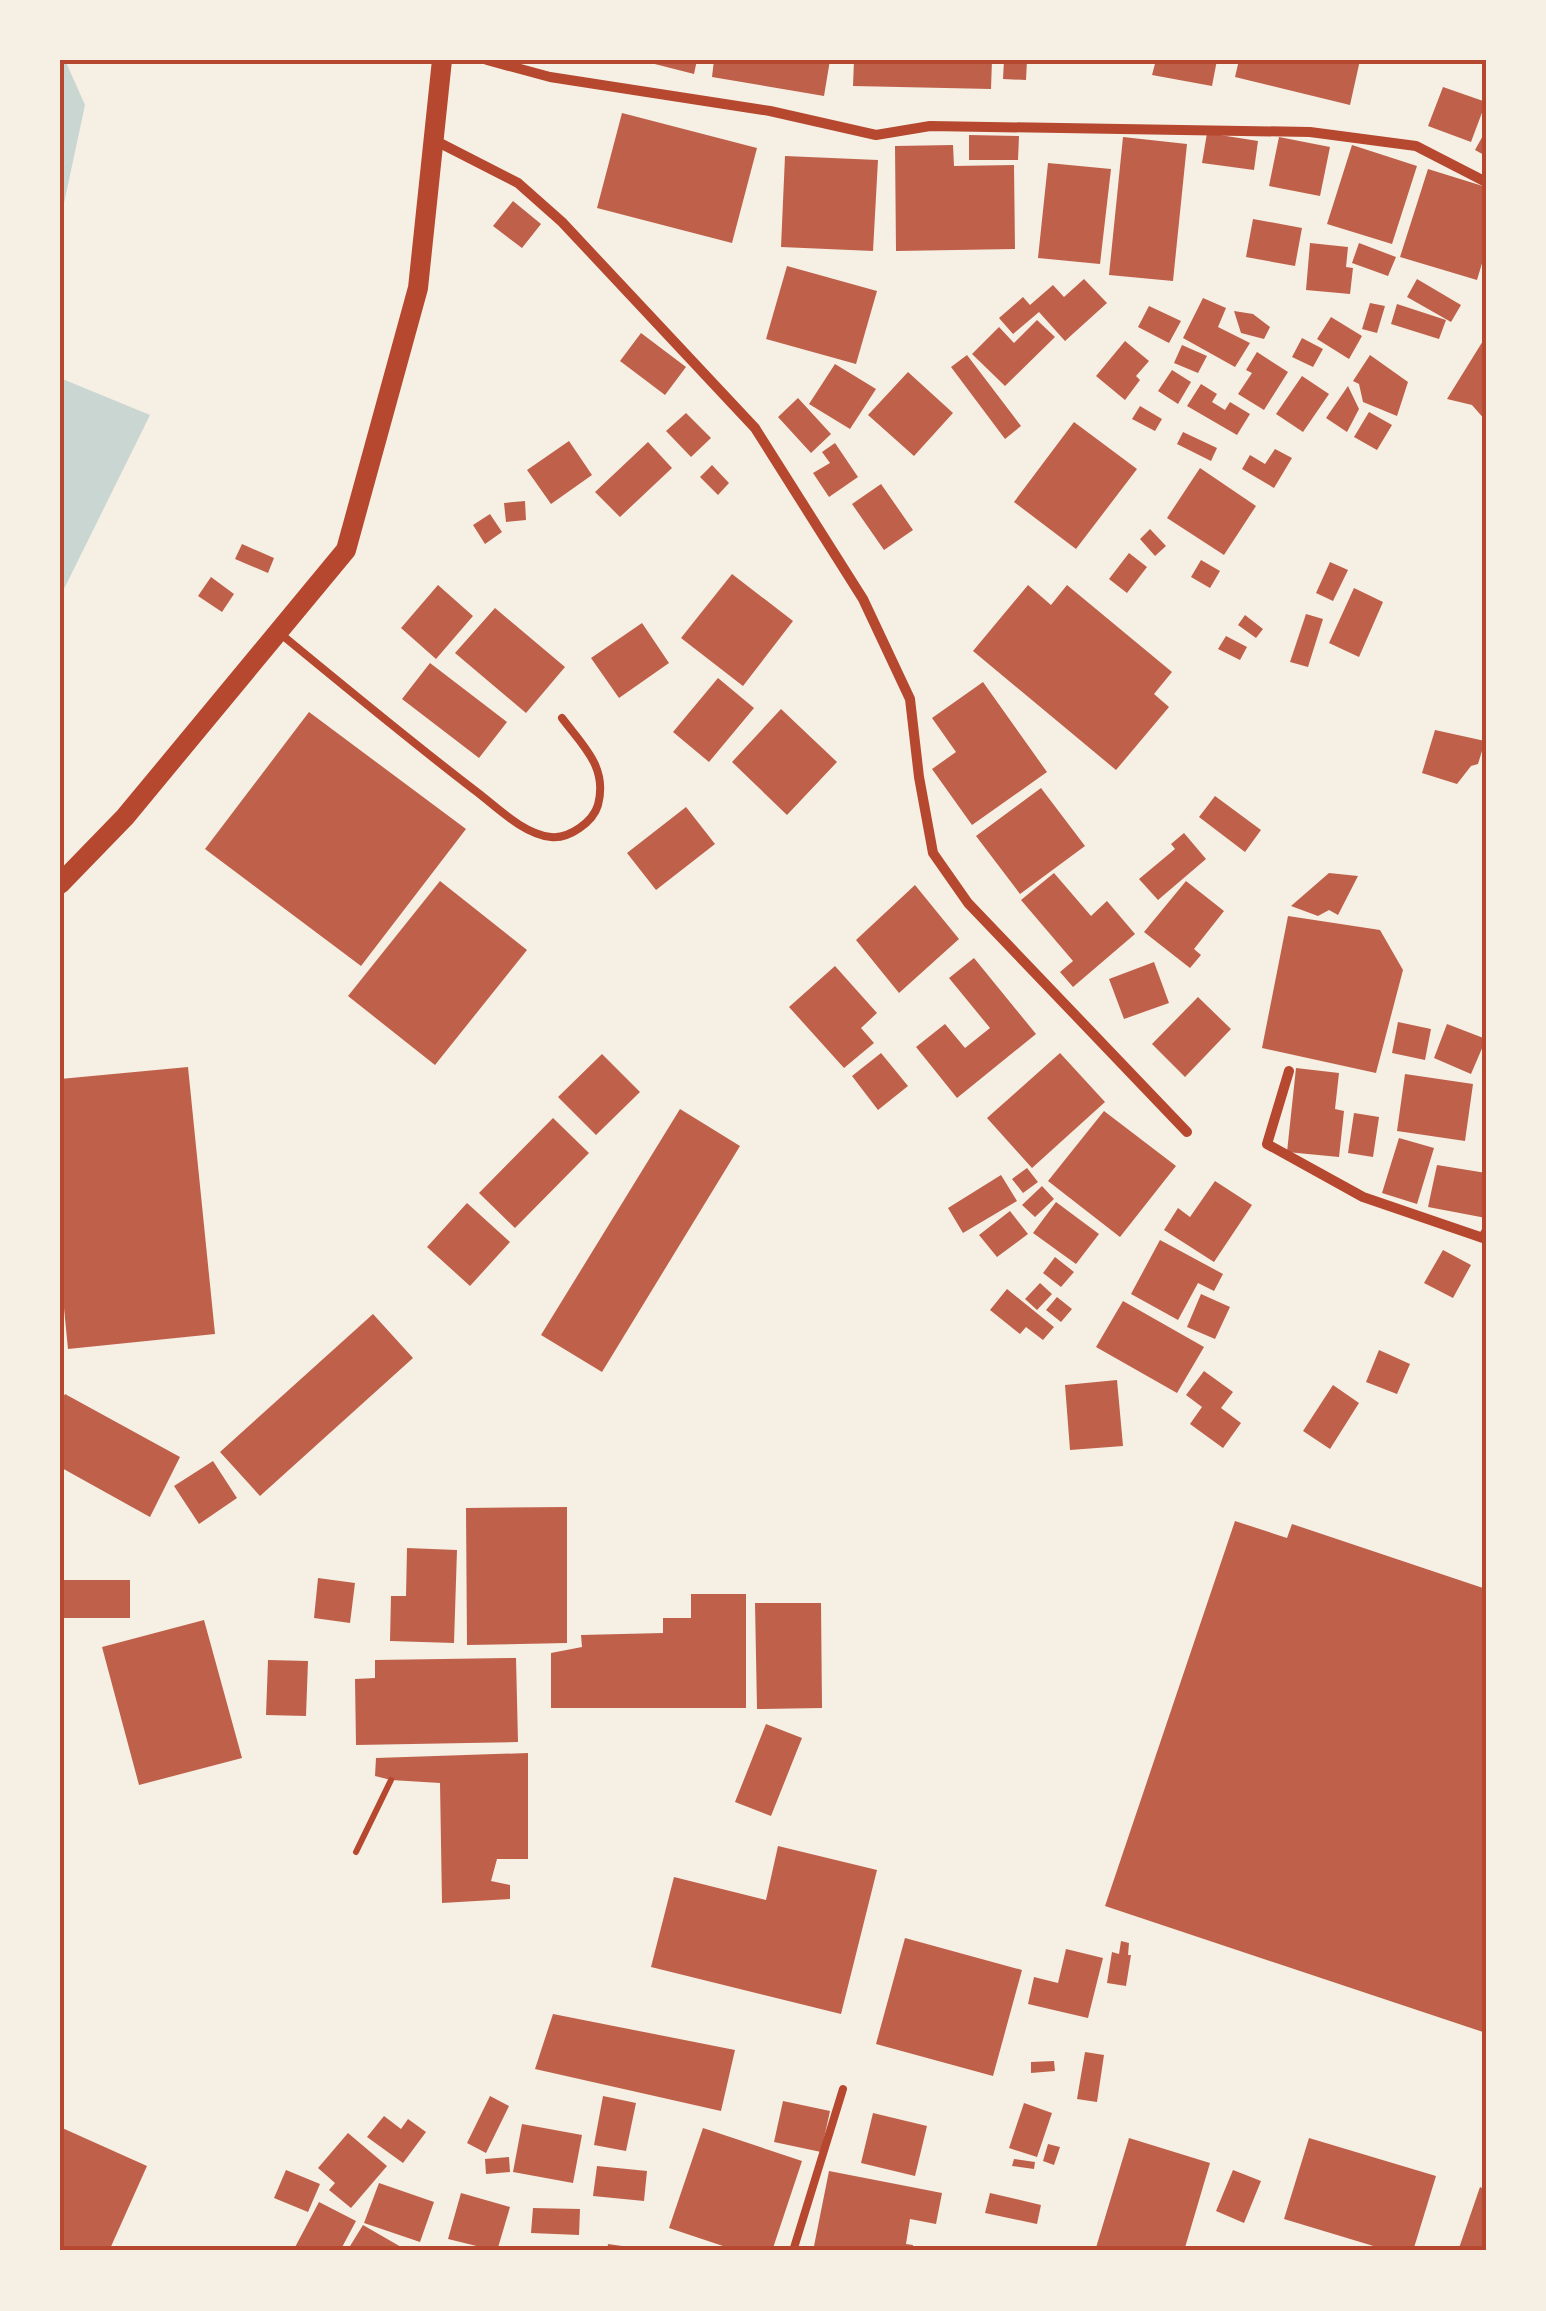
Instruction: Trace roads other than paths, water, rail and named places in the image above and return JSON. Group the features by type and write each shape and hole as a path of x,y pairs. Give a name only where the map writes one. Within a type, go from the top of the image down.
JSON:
{"main road":[{"path":"60,884 124,817 346,550 418,288 442,60"}],"street":[{"path":"487,60 550,77 770,110 876,135 930,126 1310,132 1416,146 1486,182"},
{"path":"433,139 518,183 562,222 755,428 863,598 910,699 918,777 934,853 968,903 1186,1132"},
{"path":"1289,1072 1267,1144 1363,1197 1482,1238 1486,1232"}],"lane":[{"path":"278,632 476,791 526,828 553,838 576,831 596,812 602,788 594,760 562,718"},
{"path":"794,2251 843,2089"}]}
